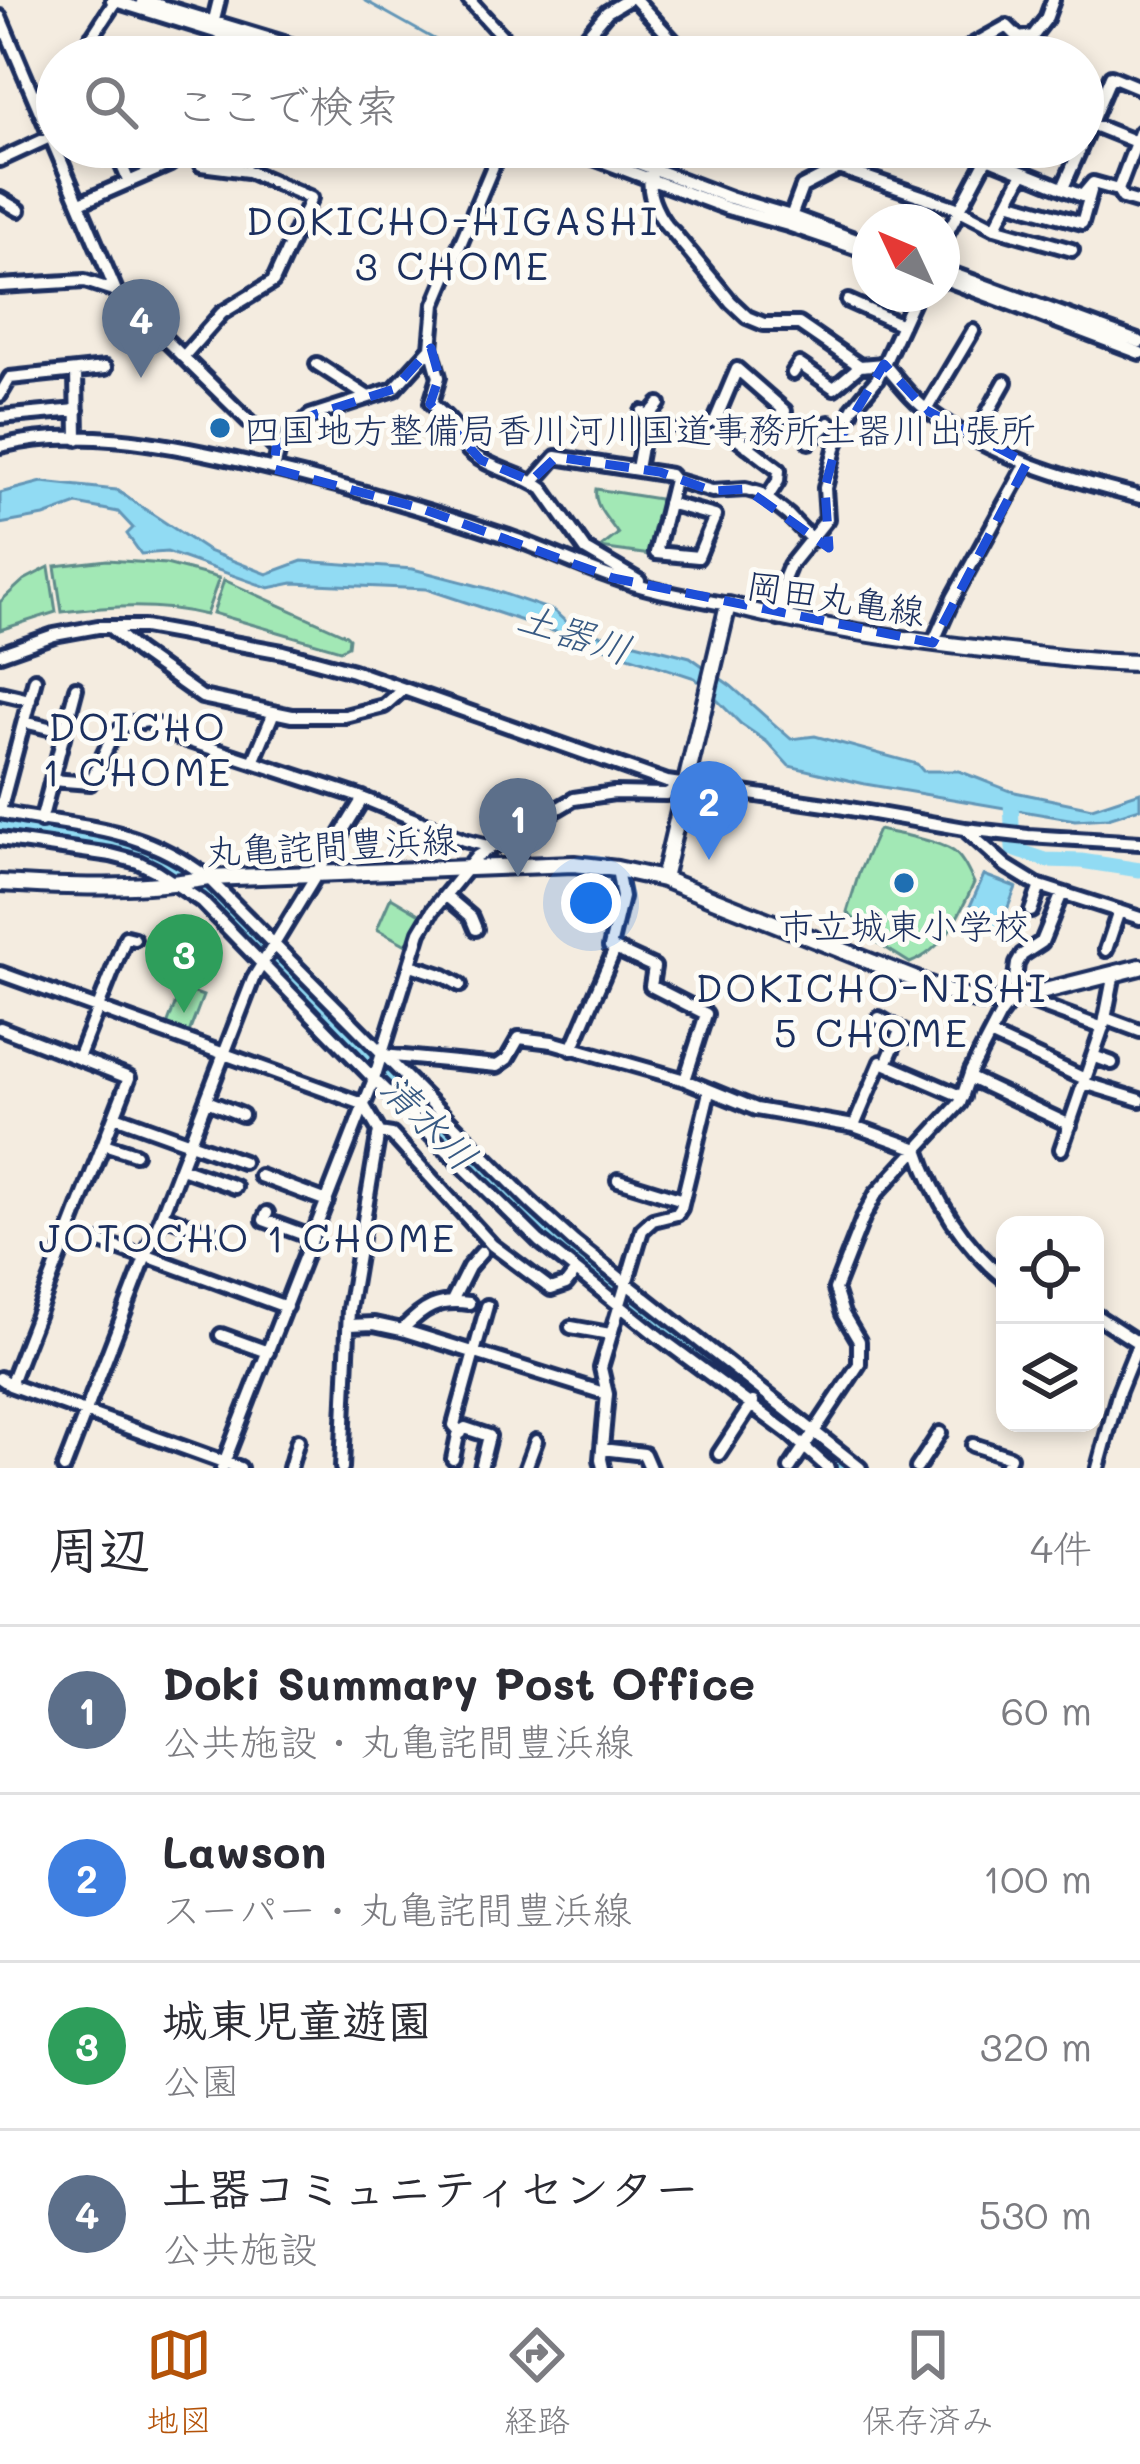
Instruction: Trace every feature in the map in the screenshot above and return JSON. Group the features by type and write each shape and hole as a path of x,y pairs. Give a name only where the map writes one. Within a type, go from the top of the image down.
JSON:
{"main road":[{"name":"岡田丸亀線","path":"663,879 727,608 933,643 1140,662"},
{"name":"丸亀詫間豊浜線","path":"0,883 177,884 207,878 574,863 663,879 982,1002 1017,998 1140,967"}],"street":[{"path":"92,36 115,0 213,27"},
{"path":"142,0 237,36"},
{"path":"213,27 219,0"},
{"path":"469,0 502,36"},
{"path":"587,36 607,12 632,0 665,36"},
{"path":"1029,36 1046,19 1053,0"},
{"path":"0,17 6,48 35,97"},
{"path":"989,36 1007,26 1017,36"},
{"path":"1104,93 1111,76 1140,88"},
{"path":"1104,130 1137,145 1118,190"},
{"path":"0,160 36,143"},
{"path":"65,168 116,291 276,448 274,469"},
{"path":"123,168 129,182"},
{"path":"80,203 161,168"},
{"path":"183,357 222,313 273,282 311,198 248,171 220,168"},
{"path":"492,168 435,304 431,348 439,377 431,403 460,442 482,460 543,489 586,550 652,589"},
{"path":"632,168 852,242"},
{"path":"639,168 651,174"},
{"path":"651,168 655,206 663,223 731,302 764,324 799,324 860,366"},
{"path":"790,220 802,187 844,168"},
{"path":"982,168 960,210 995,228 1072,250"},
{"path":"1013,168 1082,196 1093,183"},
{"path":"1063,188 1072,168"},
{"path":"839,169 942,204"},
{"path":"995,228 1023,172"},
{"path":"1093,183 1140,203"},
{"path":"1008,202 1082,223 1093,183"},
{"path":"0,200 19,210"},
{"path":"0,286 85,280 116,291"},
{"path":"960,280 1140,342"},
{"path":"960,281 1140,353"},
{"path":"848,301 902,325"},
{"path":"779,619 785,577 827,519 825,488 841,435 853,408 869,392 908,312"},
{"path":"926,410 973,331"},
{"path":"276,448 310,416 394,389 431,348"},
{"path":"317,364 368,397"},
{"path":"793,373 799,364 834,388 860,366 884,364"},
{"path":"884,364 926,410 973,440 1027,463 1137,497 1140,482"},
{"path":"0,394 10,378 105,368"},
{"path":"747,446 785,412 737,369 715,421 747,446 779,470 778,481 766,498"},
{"path":"76,371 77,439"},
{"path":"973,440 1005,382"},
{"path":"637,469 645,414 659,404"},
{"path":"0,417 77,410"},
{"path":"645,414 668,426"},
{"path":"809,442 826,421 841,435"},
{"path":"0,446 24,440 77,439 190,450 420,508 613,578 727,608"},
{"path":"534,482 556,458 660,472 712,491 746,488 788,515 812,540"},
{"path":"933,643 1027,463"},
{"path":"668,503 716,516 698,557 656,553 668,503 674,480"},
{"path":"0,654 53,635 144,626 283,652 353,671 668,782 686,779 965,829 1140,843"},
{"path":"110,627 202,697 292,716 345,716 384,706 404,689"},
{"path":"35,679 4,777 0,812 102,828 167,850 207,878 574,1242 860,1468"},
{"path":"41,820 76,688"},
{"path":"0,693 30,700"},
{"path":"253,762 274,712"},
{"path":"52,780 90,783 112,737 127,724 148,721 180,738 363,798 492,848"},
{"path":"24,722 64,731"},
{"path":"0,753 14,757"},
{"path":"223,1465 374,1079 425,922 477,856 574,800 667,794 686,779"},
{"path":"64,1468 263,963 363,798"},
{"path":"965,829 1006,866 1040,886 1140,918"},
{"path":"0,839 111,855 156,871 202,901 515,1218 619,1306 828,1468"},
{"path":"616,868 622,897 610,946 654,967 651,986 706,1014 685,1081"},
{"path":"1030,911 1040,886"},
{"path":"790,1468 860,1357 859,1341 835,1289 876,1194 963,1097 1000,1015 1017,998 1017,964 1042,942 1062,893"},
{"path":"445,895 476,919"},
{"path":"1106,950 1120,911"},
{"path":"78,1058 126,937 134,939"},
{"path":"572,1049 615,950"},
{"path":"411,965 460,986"},
{"path":"0,973 364,1104 373,1117 379,1133 349,1309 342,1468"},
{"path":"1061,1149 1104,1023 1114,973"},
{"path":"1017,998 1140,1031"},
{"path":"879,1018 905,1034 886,1064"},
{"path":"0,1028 129,1078 5,1381 240,1468"},
{"path":"992,1036 1085,1081 1140,1100"},
{"path":"383,1054 496,1066 507,1059 519,1038 552,1042 685,1081 769,1112 854,1126 918,1149"},
{"path":"1093,1056 1112,1063"},
{"path":"854,1126 881,1062 963,1097"},
{"path":"970,1078 1070,1125"},
{"path":"603,1468 607,1394 601,1368 610,1334 642,1230 653,1220 677,1214 683,1200 709,1092"},
{"path":"207,1101 242,1115"},
{"path":"115,1116 228,1152 243,1162"},
{"path":"379,1133 392,1136 492,1244 551,1289 566,1284 576,1271"},
{"path":"104,1144 135,1154"},
{"path":"918,1149 926,1176 964,1237 996,1272"},
{"path":"181,1168 235,1187"},
{"path":"260,1176 327,1201"},
{"path":"618,1180 636,1190 683,1200"},
{"path":"267,1213 264,1220 313,1238"},
{"path":"163,1215 216,1235"},
{"path":"101,1241 286,1307"},
{"path":"402,1330 443,1299 476,1266 482,1252"},
{"path":"443,1299 470,1304"},
{"path":"461,1433 454,1425 487,1306"},
{"path":"1098,1468 1119,1391 1139,1342 1104,1321"},
{"path":"349,1324 402,1330 607,1394"},
{"path":"571,1327 610,1334"},
{"path":"221,1334 268,1352"},
{"path":"719,1454 760,1390"},
{"path":"453,1459 465,1429 489,1436 481,1468"},
{"path":"917,1468 940,1433"},
{"path":"290,1468 298,1440"},
{"path":"526,1468 536,1441"},
{"path":"974,1445 1010,1456 1005,1468"},
{"path":"602,1449 644,1454 650,1468"}],"highlighted area":[{"path":"431,348 439,377 430,404 481,460 531,481 556,457 660,472 712,491 746,489 829,548 825,488 836,445 884,364 926,410 1027,463 933,643 613,578 420,508 274,469 276,448 310,416 394,389"}],"green space":[{"path":"596,489 665,500 651,555 600,548 618,534 599,507"},
{"path":"107,560 166,564 219,578 206,615 134,607 62,612 55,566"},
{"path":"49,567 56,612 0,630 0,602 24,580"},
{"path":"224,580 346,635 348,646 340,650 213,613"},
{"path":"878,830 953,851 974,883 942,940 910,963 875,941 847,912"},
{"path":"391,897 423,916 410,947 377,929"},
{"path":"181,988 203,996 187,1038 165,1031"}],"water":[{"name":"土器川","path":"42,482 116,490 208,551 267,574 302,561 413,569 554,611 576,631 690,657 791,739 815,736 917,764 923,771 959,771 1010,791 1092,808 1140,792 1140,808 1108,818 1075,820 789,766 695,678 426,589 293,583 269,588 167,552 141,554 127,534 133,528 118,512 77,504 0,524 0,493"},
{"path":"984,875 1016,887 997,935 963,922"}],"waterway":[{"path":"364,0 428,36"},
{"path":"1011,800 1013,849 1046,860 1140,870"},
{"name":"清水川","path":"0,829 121,845 177,867 213,898 495,1186 610,1285 843,1468"}],"place":[{"name":"土器コミュニティセンター","path":"141,378"},
{"name":"四国地方整備局香川河川国道事務所土器川出張所","path":"220,428"},
{"name":"Lawson","path":"709,860"},
{"name":"Doki Summary Post Office","path":"518,877"},
{"name":"市立城東小学校","path":"904,883"},
{"name":"城東児童遊園","path":"184,1013"}],"district":[{"name":"DOKICHO-HIGASHI 3 CHOME","path":"453,242"},
{"name":"DOICHO 1 CHOME","path":"138,748"},
{"name":"DOKICHO-NISHI 5 CHOME","path":"872,1008"},
{"name":"JOTOCHO 1 CHOME","path":"248,1236"}]}
